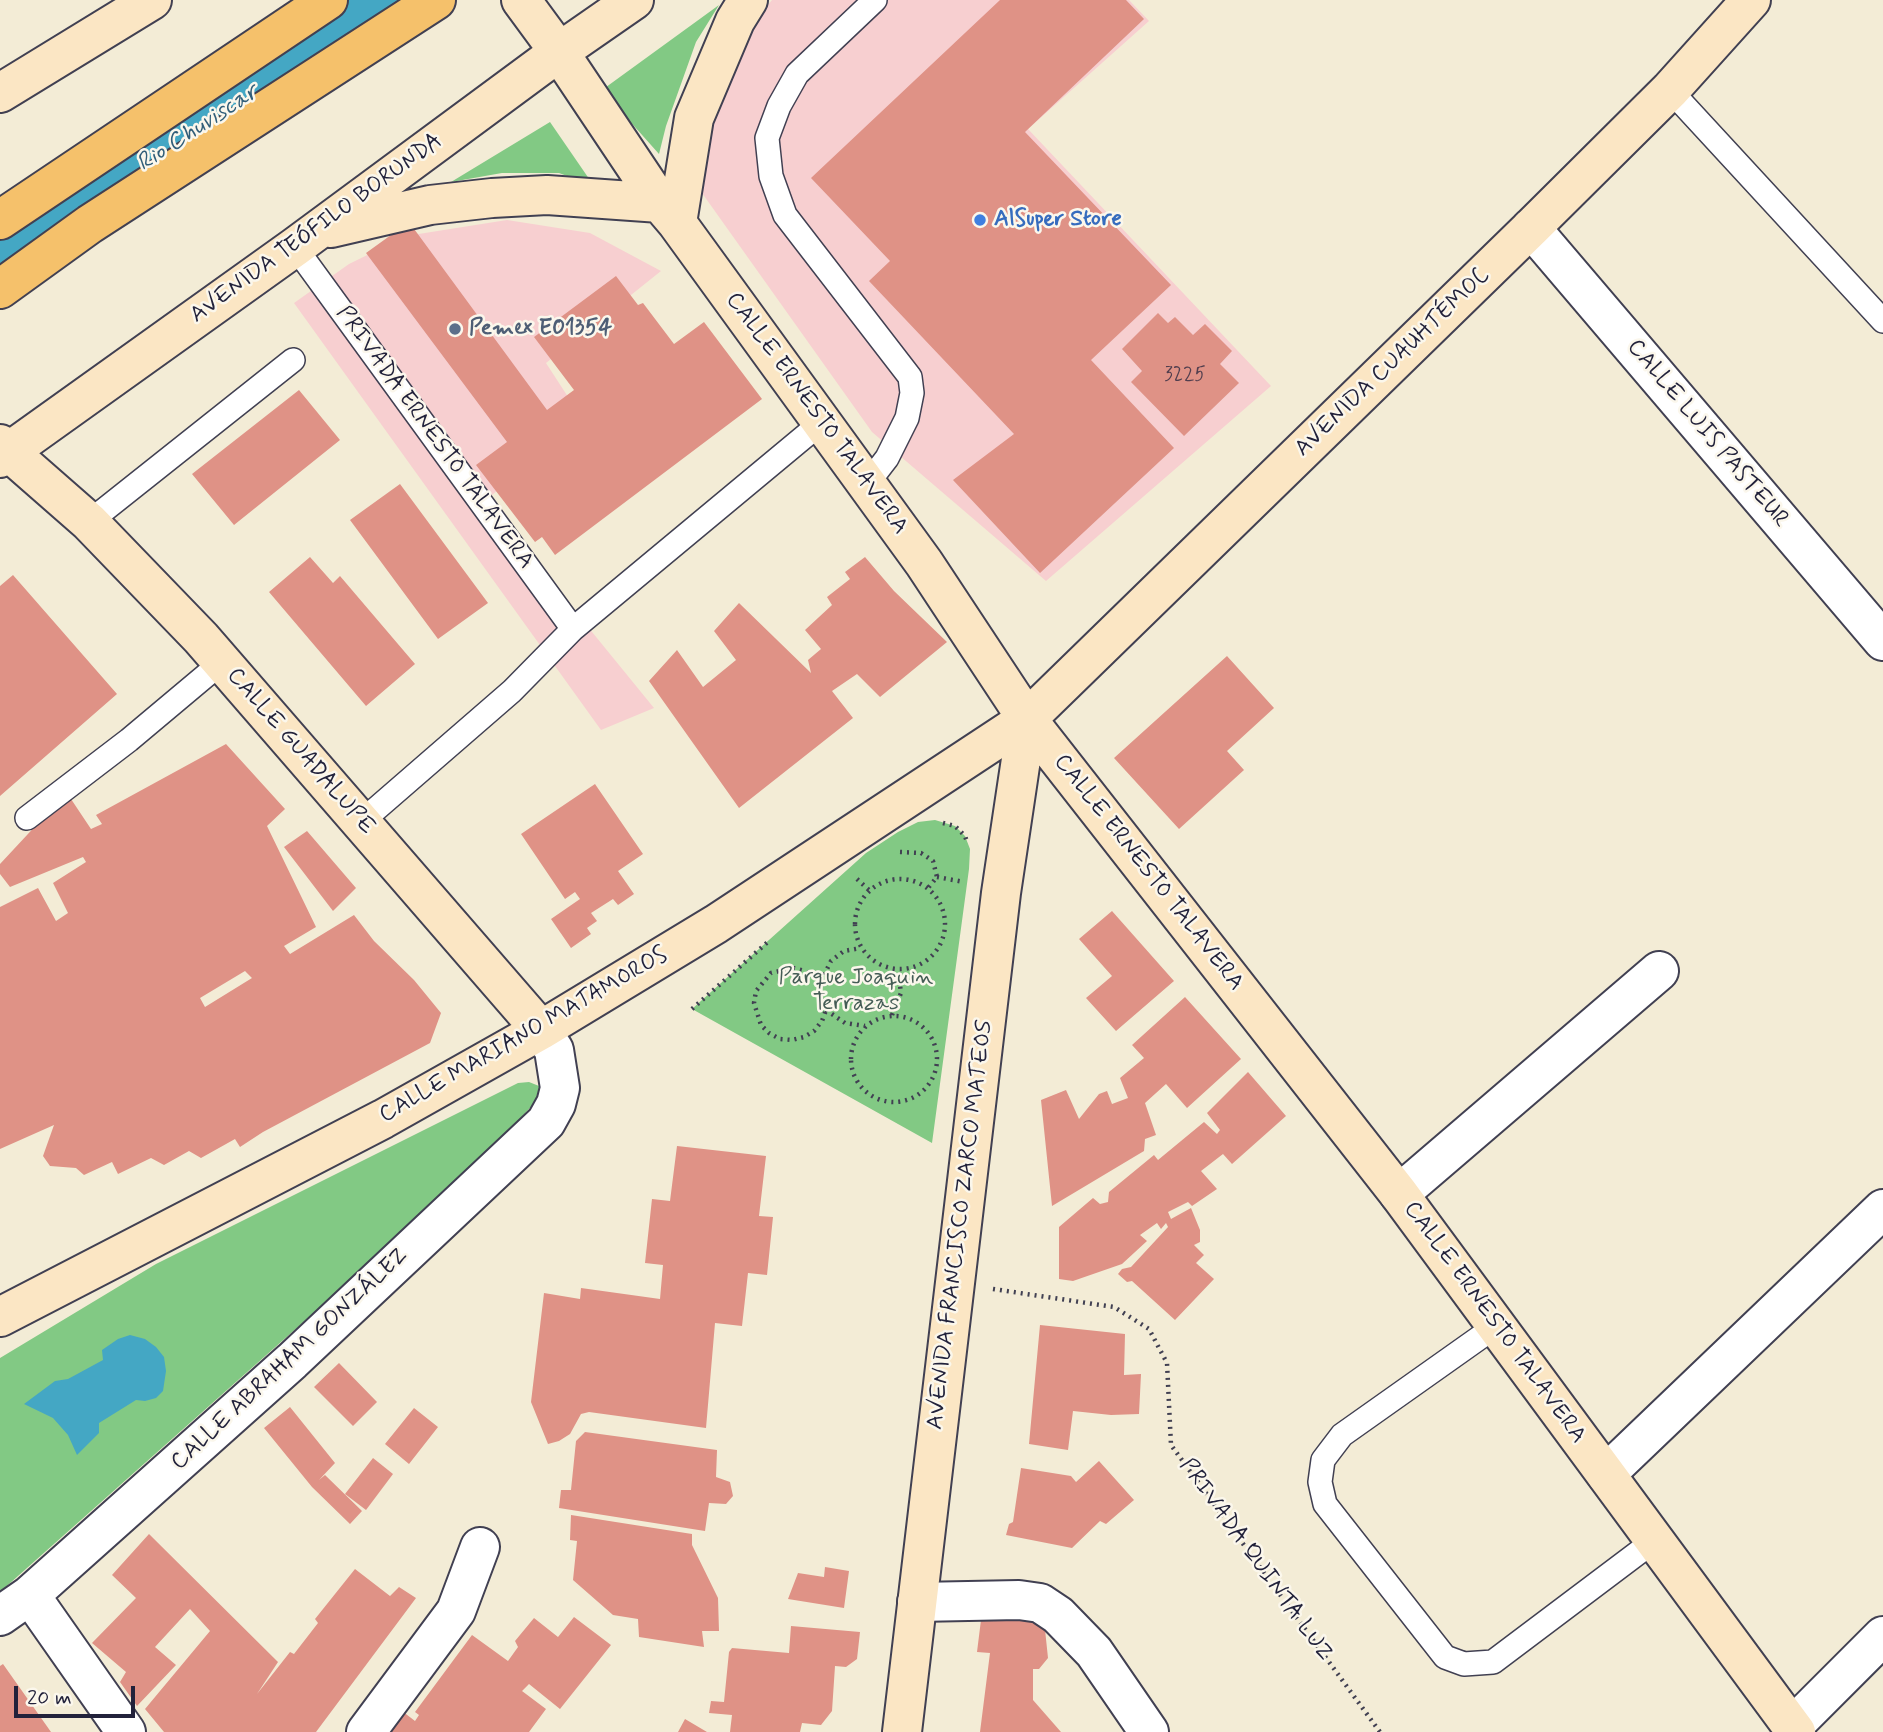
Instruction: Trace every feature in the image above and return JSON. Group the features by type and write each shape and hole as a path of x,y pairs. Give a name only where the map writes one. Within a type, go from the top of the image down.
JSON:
{"main road":[{"path":"0,220 328,0"},
{"path":"0,289 90,224 436,0"}],"street":[{"path":"0,93 152,0"},
{"name":"CALLE ERNESTO TALAVERA","path":"521,0 669,213 924,563 1027,719 1399,1194 1794,1729"},
{"name":"AVENIDA TEÓFILO BORUNDA","path":"3,451 305,239 558,50 634,0"},
{"path":"305,239 430,205 547,194 669,213 694,118 735,21 748,0"},
{"name":"AVENIDA CUAUHTÉMOC","path":"1027,719 1670,90 1751,0"},
{"name":"CALLE LUIS PASTEUR","path":"1531,228 1883,641"},
{"name":"CALLE GUADALUPE","path":"3,451 89,522 222,662 541,1030 554,1049 559,1088"},
{"name":"CALLE MARIANO MATAMOROS","path":"0,1317 383,1119 541,1030 716,924 1027,719"},
{"name":"AVENIDA FRANCISCO ZARCO MATEOS","path":"902,1732 1001,893 1027,719"},
{"path":"1399,1194 1659,971"},
{"name":"CALLE ABRAHAM GONZÁLEZ","path":"15,1606 292,1362 546,1122 556,1104 559,1088"},
{"path":"1606,1474 1883,1209"},
{"path":"366,1732 456,1611 480,1547"},
{"path":"917,1602 1019,1600 1040,1603 1058,1615 1094,1652 1149,1732"},
{"path":"15,1606 126,1732"},
{"path":"1794,1729 1883,1636"}],"lane":[{"path":"867,484 887,458 907,418 912,393 910,377 785,215 771,176 767,138 779,106 797,74 875,0"},
{"path":"1670,90 1883,321"},
{"name":"PRIVADA ERNESTO TALAVERA","path":"305,239 572,629"},
{"path":"89,522 293,360"},
{"path":"361,822 512,691 572,629 822,422"},
{"path":"27,818 129,740 222,662"},
{"path":"1496,1326 1342,1435 1323,1460 1320,1482 1325,1504 1445,1657 1464,1664 1493,1662 1655,1540"}],"path":[{"path":"935,820 955,826 965,836 970,849"},
{"path":"893,852 921,853 933,861 937,877"},
{"path":"937,877 967,883 968,876"},
{"path":"929,888 937,877"},
{"path":"898,878 914,881 929,888 939,899 946,926 944,940 937,953 926,963 913,969 884,967 871,960 861,948 855,933 855,918 860,902 883,882 898,878"},
{"path":"944,940 951,941"},
{"path":"821,981 831,961 844,951 861,948"},
{"path":"793,968 805,971 821,981 826,1010 814,1031 804,1038 780,1039 769,1034 761,1025 754,1003 756,991 771,973 793,968"},
{"path":"892,1016 901,993 898,970"},
{"path":"826,1010 845,1023 866,1026"},
{"path":"892,1016 906,1017 919,1023 936,1045 936,1074 929,1086 912,1099 890,1103 876,1099 864,1091 855,1080 851,1051 856,1037 866,1026 878,1019 892,1016"},
{"path":"940,1082 943,1058"},
{"name":"PRIVADA QUINTA LUZ","path":"954,1283 1114,1307 1149,1329 1167,1363 1171,1445 1380,1732"}],"shaded area":[{"path":"772,0 1129,0 1149,21 1028,129 1271,386 1046,581 872,432 702,193 711,104 746,32"},
{"path":"507,220 590,233 661,271 546,363 585,423 488,498 535,562 654,708 601,730 294,303 349,264 406,236"}],"green space":[{"path":"719,5 696,42 666,126 659,154 602,90"},
{"path":"550,122 594,186 559,173 502,173 451,182"},
{"name":"Parque Joaquin Terrazas","path":"935,820 955,826 965,836 970,849 932,1143 692,1009 866,853 918,822"},
{"path":"529,1082 539,1086 541,1096 463,1180 0,1592 0,1358 156,1264 518,1083"}],"water":[{"path":"130,1335 145,1339 164,1357 166,1371 163,1391 156,1398 136,1400 99,1423 99,1433 77,1455 68,1435 53,1418 24,1404 55,1381 68,1379 103,1360 102,1350 118,1339"}],"building":[{"name":"AlSuper Store","path":"1000,0 1126,0 1144,19 1025,132 1171,285 1091,360 1174,448 1040,573 953,480 1014,434 869,281 890,261 811,178"},
{"path":"409,222 547,410 574,390 534,337 616,276 638,305 643,303 674,344 704,322 762,399 555,555 542,537 535,542 476,465 507,442 366,253"},
{"path":"1158,313 1168,323 1175,317 1193,335 1205,324 1232,351 1220,364 1239,383 1184,436 1131,382 1142,371 1122,349"},
{"path":"299,390 340,440 234,525 192,474"},
{"path":"400,484 488,603 438,639 350,520"},
{"path":"310,557 333,583 340,576 415,664 366,706 269,592"},
{"path":"865,557 894,591 947,642 880,697 857,674 832,691 853,718 739,808 649,681 677,650 703,687 736,660 714,631 739,603 811,673 808,660 821,649 805,630 832,605 827,597 850,579 845,572"},
{"path":"13,575 117,694 0,796 0,586"},
{"path":"1227,656 1274,708 1227,751 1244,770 1179,829 1114,758"},
{"path":"226,744 285,809 267,826 316,927 284,946 290,954 354,915 374,941 414,980 441,1013 430,1043 263,1132 240,1147 235,1139 201,1158 189,1151 164,1165 151,1158 118,1174 112,1162 84,1175 76,1168 50,1166 43,1156 54,1125 0,1149 0,907 38,888 56,921 68,913 53,883 86,862 83,857 10,887 0,874 0,864 54,806 69,796 91,829 102,824 96,815","holes":["245,971 252,978 205,1007 200,998"]},
{"path":"595,784 643,854 618,871 634,894 618,905 613,899 591,913 597,921 587,928 591,934 571,948 551,919 580,899 575,892 565,899 521,834"},
{"path":"307,831 356,888 333,911 284,847"},
{"path":"1112,911 1174,981 1116,1031 1086,998 1112,976 1079,939"},
{"path":"1185,997 1241,1059 1187,1108 1166,1084 1145,1103 1156,1135 1145,1139 1144,1151 1052,1206 1041,1100 1066,1090 1079,1119 1099,1094 1107,1091 1112,1104 1128,1098 1120,1078 1144,1058 1132,1045"},
{"path":"1248,1072 1286,1116 1232,1164 1223,1154 1201,1171 1217,1189 1192,1206 1188,1202 1168,1212 1171,1219 1191,1208 1200,1230 1200,1242 1194,1245 1204,1255 1196,1263 1214,1279 1175,1320 1132,1281 1127,1282 1118,1274 1122,1269 1131,1267 1168,1227 1166,1223 1161,1229 1157,1223 1140,1235 1147,1241 1122,1264 1073,1281 1059,1279 1059,1227 1093,1198 1100,1204 1108,1202 1109,1192 1154,1155 1158,1160 1204,1122 1217,1134 1220,1130 1207,1113"},
{"path":"677,1146 766,1156 759,1216 773,1217 767,1275 748,1273 742,1326 715,1323 706,1428 589,1412 581,1414 570,1434 548,1444 531,1402 544,1293 580,1299 581,1288 660,1299 663,1265 645,1263 652,1199 670,1201"},
{"path":"1040,1325 1125,1334 1124,1375 1141,1374 1139,1414 1111,1415 1073,1411 1068,1450 1029,1444"},
{"path":"339,1363 377,1402 353,1426 314,1387"},
{"path":"290,1407 335,1463 319,1480 325,1475 362,1511 350,1524 312,1487 264,1428"},
{"path":"414,1408 438,1427 409,1464 385,1444"},
{"path":"585,1432 717,1450 716,1477 730,1482 733,1496 726,1504 709,1503 705,1531 559,1508 561,1490 571,1490 576,1441"},
{"path":"373,1458 393,1474 366,1510 345,1494"},
{"path":"1099,1461 1134,1500 1106,1524 1100,1521 1072,1548 1006,1535 1009,1524 1013,1522 1021,1468 1071,1476 1076,1482"},
{"path":"571,1515 692,1534 692,1545 718,1598 719,1631 702,1631 704,1647 639,1637 638,1619 613,1615 573,1580 577,1541 570,1540"},
{"path":"149,1534 278,1662 257,1694 290,1652 294,1654 318,1623 315,1619 355,1569 390,1596 399,1587 416,1598 316,1732 164,1732 145,1709 210,1631 190,1609 155,1647 176,1665 137,1706 120,1682 126,1672 92,1643 136,1598 112,1575"},
{"path":"825,1567 849,1571 844,1608 788,1599 798,1573 824,1577"},
{"path":"982,1612 1044,1620 1048,1658 1039,1669 1033,1669 1033,1700 1061,1732 980,1732 990,1653 977,1652"},
{"path":"574,1617 611,1645 560,1709 529,1684 522,1691 546,1709 529,1732 386,1732 402,1711 415,1721 419,1715 415,1712 472,1635 508,1661 518,1647 515,1641 534,1618 558,1637"},
{"path":"791,1626 860,1632 857,1659 846,1667 835,1666 832,1711 821,1725 802,1723 800,1732 730,1732 732,1715 709,1713 711,1701 724,1702 729,1652 732,1648 789,1653"},
{"path":"3,1664 51,1732 0,1732 0,1666"},
{"path":"685,1719 707,1732 678,1732"}],"waterway":[{"name":"Rio Chuviscar","path":"0,258 397,0"}],"place":[{"name":"AlSuper Store","path":"980,220"},
{"name":"Pemex E01354","path":"455,329"}]}
